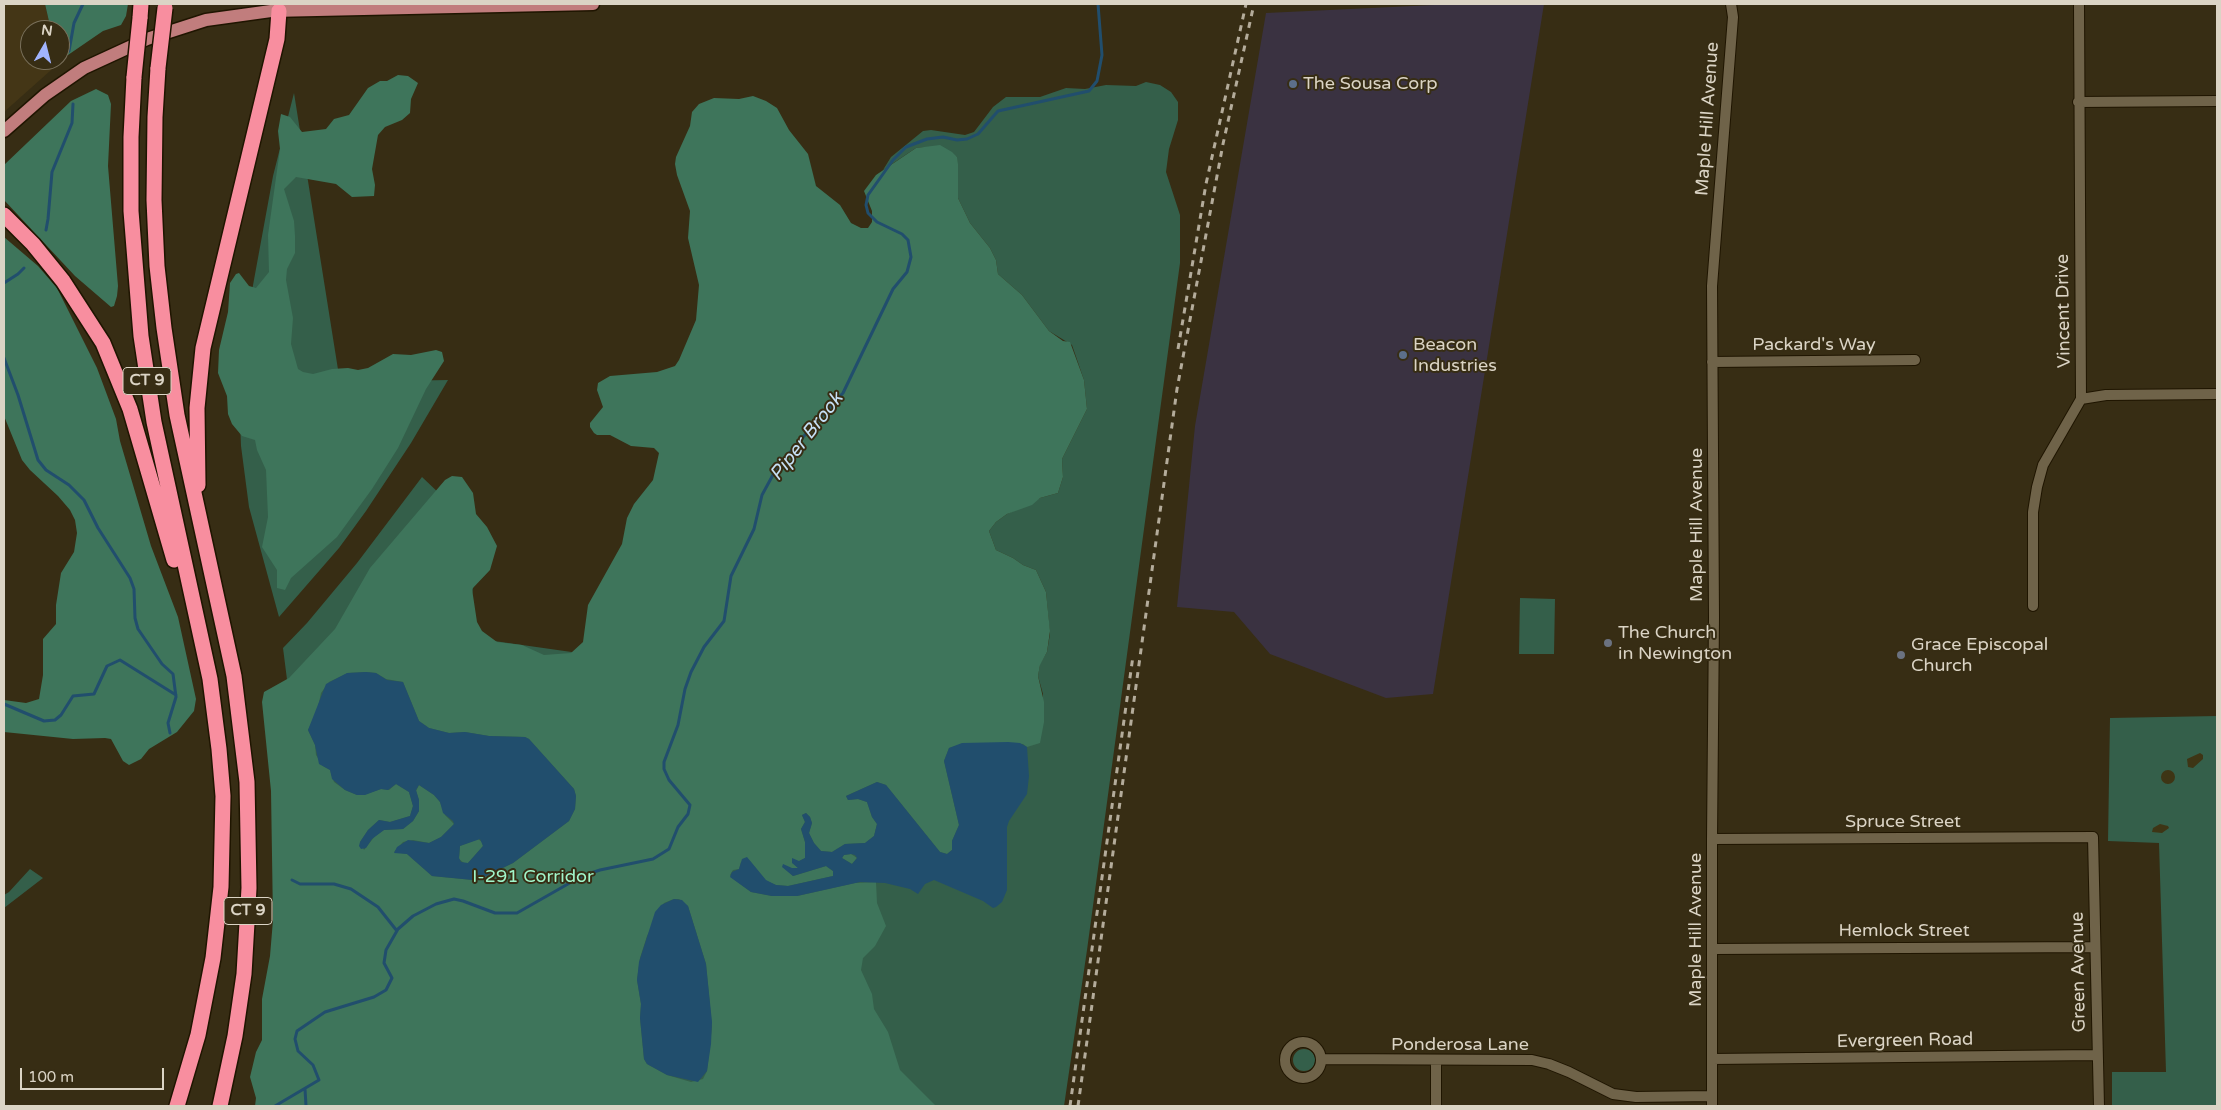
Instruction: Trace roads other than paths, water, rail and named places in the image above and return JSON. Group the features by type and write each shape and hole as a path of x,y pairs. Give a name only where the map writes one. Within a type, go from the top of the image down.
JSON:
{"highway":[{"name":"CT 9","path":"165,6 158,68 154,171 157,266 173,392 230,658 240,714 249,815 248,908 240,1006 220,1106"},
{"path":"196,501 199,469 197,408 203,348 278,39 279,7"},
{"name":"CT 9","path":"141,11 134,77 131,137 131,210 141,336 154,422 210,679 218,737 223,829 218,925 203,1013 177,1106"},
{"path":"4,215 33,244 63,281 93,326 110,359 138,433 188,610 202,643"}],"main road":[{"path":"4,131 30,107 84,68 121,50 169,31 206,20 279,7 592,4"}],"street":[{"name":"Maple Hill Avenue","path":"1712,1101 1714,626 1712,286 1733,17 1731,4"},
{"name":"Vincent Drive","path":"2078,4 2081,399"},
{"path":"2078,102 2217,101"},
{"name":"Packard's Way","path":"1712,362 1915,360"},
{"path":"2033,606 2034,512 2037,488 2043,465 2081,399 2106,395 2217,394"},
{"name":"Spruce Street","path":"1712,839 2094,837"},
{"name":"Green Avenue","path":"2094,837 2094,947 2099,1106"},
{"name":"Hemlock Street","path":"1713,949 2094,947"},
{"name":"Evergreen Road","path":"1712,1059 2097,1055"},
{"name":"Ponderosa Lane","path":"1321,1059 1532,1060 1556,1067 1613,1094 1712,1101"},
{"path":"1436,1061 1436,1106"}],"water":[{"path":"347,673 376,673 387,680 403,682 419,721 429,728 449,733 465,732 489,736 525,737 529,739 574,789 576,796 575,809 569,821 513,863 484,877 473,880 432,876 407,854 394,853 397,847 408,840 429,843 441,837 454,824 443,813 440,802 434,795 419,785 416,790 419,800 419,811 413,821 403,829 384,830 372,839 366,848 361,849 359,846 360,842 368,830 379,820 390,822 410,816 413,806 409,792 396,784 388,790 381,789 365,795 357,795 345,790 332,779 330,770 319,764 315,745 308,730 326,684","holes":["480,839 483,846 468,863 461,862 459,858 460,846"]},
{"path":"1008,742 1020,743 1027,747 1029,776 1027,794 1007,827 1007,890 1002,902 996,907 993,908 983,901 934,880 925,884 918,894 910,889 885,883 860,882 797,896 772,896 751,892 730,877 732,872 739,869 742,859 747,857 766,880 776,885 788,886 833,876 833,871 826,866 793,876 782,867 783,864 792,868 798,868 792,863 792,858 799,861 805,858 805,842 801,829 805,822 802,815 806,813 810,817 812,823 809,833 821,851 832,852 845,844 865,843 874,836 877,824 872,817 867,802 858,799 848,800 846,796 877,782 886,785 940,852 947,854 952,850 952,841 959,825 944,761 949,748 962,743","holes":["844,855 855,855 857,858 852,864 842,858"]},
{"path":"674,899 682,900 688,906 706,964 712,1022 711,1044 707,1071 698,1082 667,1075 647,1064 644,1059 640,1018 641,1004 637,980 639,962 655,912 661,905"}],"waterway":[{"path":"70,45 74,23 83,4"},
{"name":"Piper Brook","path":"275,1106 319,1080 313,1065 298,1051 295,1039 297,1031 325,1012 374,997 386,990 392,978 384,963 386,950 398,929 413,916 436,904 454,899 495,913 517,913 582,876 600,870 653,859 669,849 678,827 688,814 690,805 669,780 664,769 664,762 678,725 685,689 691,672 704,647 724,621 731,576 754,529 762,495 774,473 795,446 843,393 893,289 907,272 911,257 908,240 902,234 877,222 868,213 866,205 868,195 893,160 906,147 927,139 943,137 957,140 967,139 978,134 998,111 1089,91 1097,81 1102,55 1098,4"},
{"path":"46,230 52,172 72,123 73,104"},
{"path":"4,283 24,268"},
{"path":"4,358 18,395 38,460 46,470 69,485 84,500 98,528 130,578 134,589 135,618 138,629 162,664 173,674 176,697 168,723 170,733"},
{"path":"4,704 44,721 55,720 61,715 73,696 94,694 107,666 120,660 176,695"},
{"path":"292,880 300,884 334,884 351,889 378,907 397,931"},
{"path":"305,1089 306,1106"}],"railway":[{"path":"1178,349 1206,184 1246,4"},
{"path":"1078,1106 1177,389 1223,144 1254,4"},
{"path":"1070,1106 1133,656"}],"place":[{"name":"The Sousa Corp","path":"1293,84"},
{"name":"Beacon Industries","path":"1403,355"},
{"name":"The Church in Newington","path":"1608,643"},
{"name":"Grace Episcopal Church","path":"1901,655"}],"park label":[{"name":"I-291 Corridor","path":"533,877"}]}
